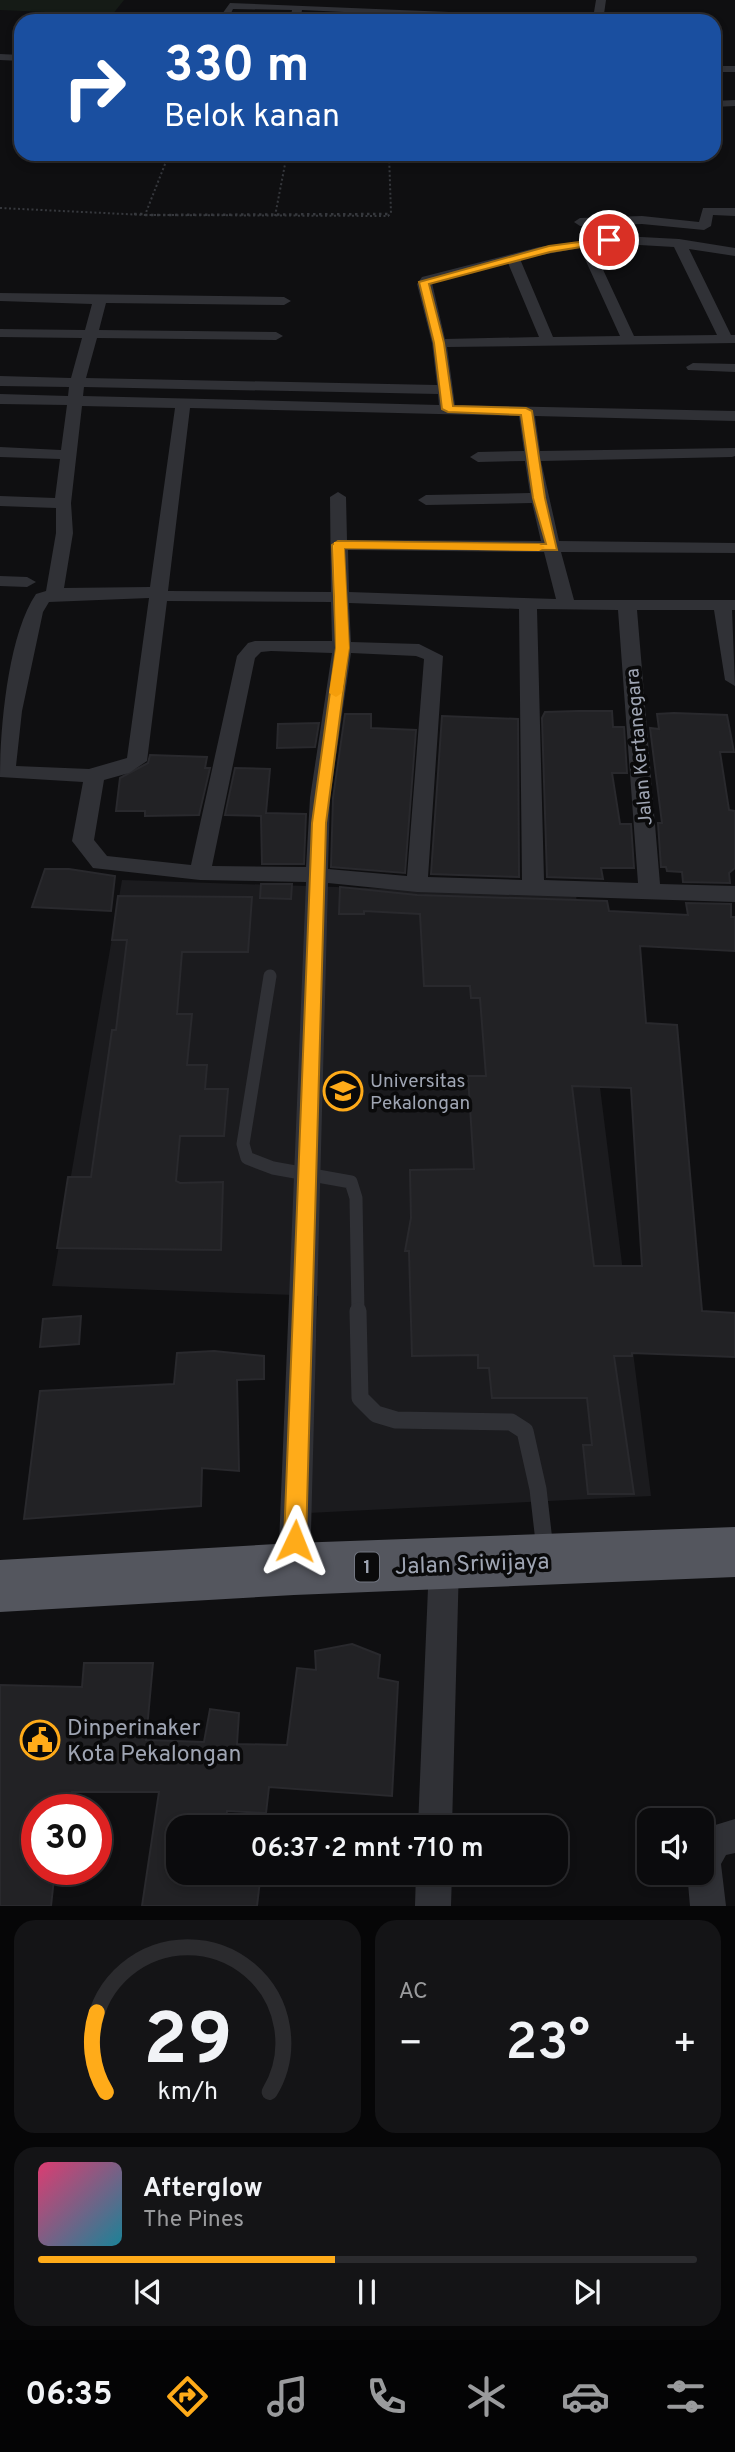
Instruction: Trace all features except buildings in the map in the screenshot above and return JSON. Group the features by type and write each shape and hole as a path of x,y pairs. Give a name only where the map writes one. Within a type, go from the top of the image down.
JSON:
{"highway":[{"name":"Jalan Sriwijaya","path":"0,1586 294,1569 735,1552"}],"street":[{"path":"226,14 230,6 426,14"},
{"path":"296,14 298,7"},
{"path":"580,222 642,220 704,226 709,210 735,212"},
{"path":"448,409 439,343 424,282 513,258 609,240 680,243 735,252"},
{"path":"584,243 629,340"},
{"path":"439,343 730,338 680,243"},
{"path":"513,258 547,340"},
{"path":"0,297 284,301"},
{"path":"55,594 56,568 67,520 63,503 77,383 88,335 99,304 97,299"},
{"path":"0,333 276,336"},
{"path":"693,367 735,368"},
{"path":"0,381 445,390"},
{"path":"0,399 526,411 727,439"},
{"path":"183,403 158,594 137,761 123,770 95,775 2,772 6,710 34,612 42,598 55,594 158,594 340,597 566,605 729,605 735,680"},
{"path":"526,411 539,498 566,605"},
{"path":"727,439 735,416"},
{"path":"478,457 531,457 727,439"},
{"path":"0,452 68,455"},
{"path":"294,1569 320,798 342,648 338,496"},
{"path":"426,500 539,498"},
{"path":"0,500 63,503"},
{"path":"338,545 735,548"},
{"path":"0,581 27,582"},
{"path":"528,603 533,886"},
{"name":"Jalan Kertanegara","path":"627,605 649,889"},
{"path":"200,873 246,656 255,647 271,645 419,650 434,656 417,884"},
{"path":"95,775 83,841 101,863 200,873 317,875 417,884 649,889 735,894"},
{"path":"435,1815 444,1564"},
{"path":"708,1906 704,1861 715,1840 735,1836"},
{"path":"433,1906 434,1885"}],"lane":[{"path":"270,976 243,1144 247,1158 273,1168 351,1182 356,1198 360,1398 376,1414 396,1420 510,1422 525,1431 538,1489 546,1561"}],"path":[{"path":"145,215 166,161"},
{"path":"275,216 286,161"},
{"path":"0,208 145,215 388,216 391,213 389,161"}],"shaded area":[{"path":"0,0 124,0 113,14 0,10"},
{"name":"Universitas Pekalongan","path":"122,880 576,895 651,1496 308,1513 318,1296 52,1286"}],"slow traffic":[{"path":"336,693 342,648 338,545 539,547"}],"place":[{"name":"Universitas Pekalongan","path":"343,1091"},
{"name":"Dinperinaker Kota Pekalongan","path":"40,1740"}],"route":[{"path":"295,1541 320,798 342,648 338,545 553,548 539,498 526,411 448,409 439,343 424,282 549,249 609,240"}]}
